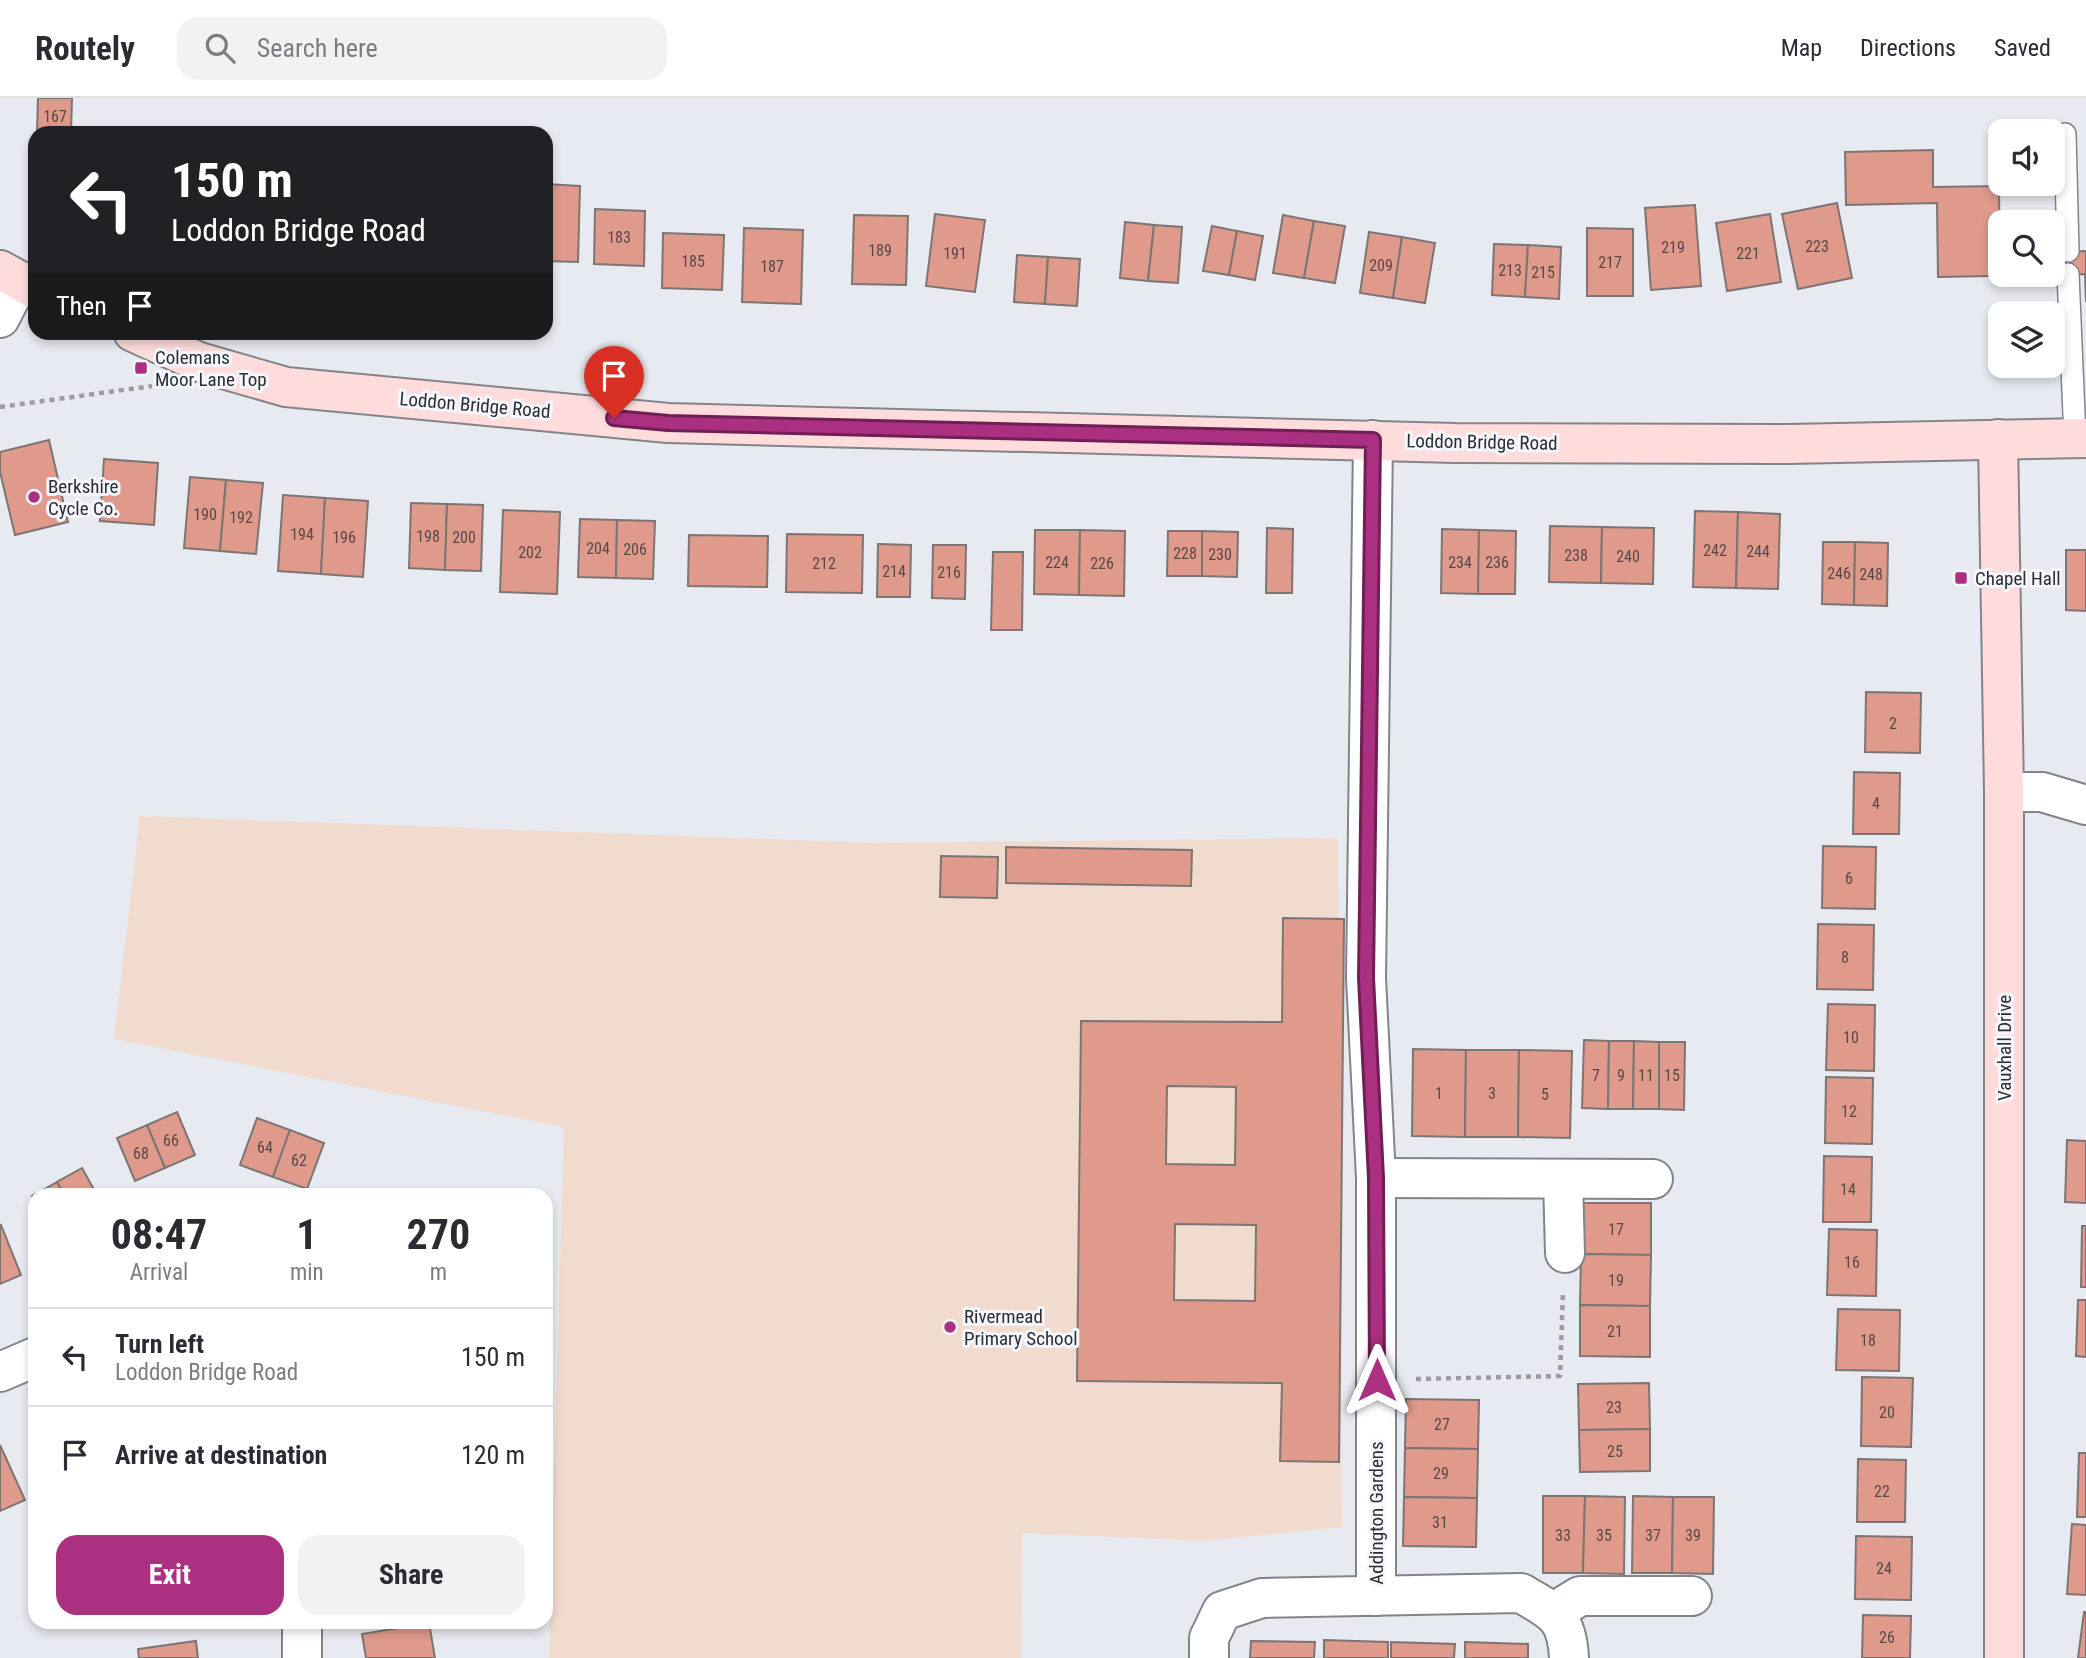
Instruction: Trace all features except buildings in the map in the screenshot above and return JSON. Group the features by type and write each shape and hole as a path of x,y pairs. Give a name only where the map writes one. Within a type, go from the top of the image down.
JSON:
{"street":[{"path":"0,318 18,280"},
{"name":"Loddon Bridge Road","path":"151,340 199,362 286,387 668,423 1373,440 1789,444 2081,438"},
{"name":"Vauxhall Drive","path":"1998,439 2004,792 2004,1658"},
{"name":"Addington Gardens","path":"1373,440 1366,978 1376,1178 1376,1596"},
{"path":"2004,792 2042,792 2086,805"},
{"path":"1376,1178 1653,1179"},
{"path":"1563,1179 1565,1253"},
{"path":"0,1373 28,1360"},
{"name":"Addington Gardens","path":"1209,1658 1209,1638 1222,1611 1262,1598 1521,1593 1554,1612"},
{"path":"1569,1658 1568,1637 1554,1612 1580,1596 1692,1596"},
{"path":"302,1629 302,1658"}],"lane":[{"path":"2065,134 2068,251"},
{"path":"2068,274 2081,438"}],"path":[{"path":"0,407 152,386 199,362"},
{"path":"1377,1380 1560,1376 1565,1253"}],"shaded area":[{"name":"Rivermead Primary School","path":"140,816 874,843 1338,838 1342,1527 1202,1541 1022,1533 1021,1658 549,1658 550,1629 553,1629 553,1516 564,1127 114,1039"}],"place":[{"name":"Colemans Moor Lane Top","path":"141,368"},
{"name":"Berkshire Cycle Co.","path":"34,497"},
{"name":"Chapel Hall","path":"1961,578"},
{"name":"Rivermead Primary School","path":"950,1327"}],"route":[{"path":"614,418 668,423 1373,440 1367,834 1369,915 1366,978 1376,1178 1377,1380"}]}
